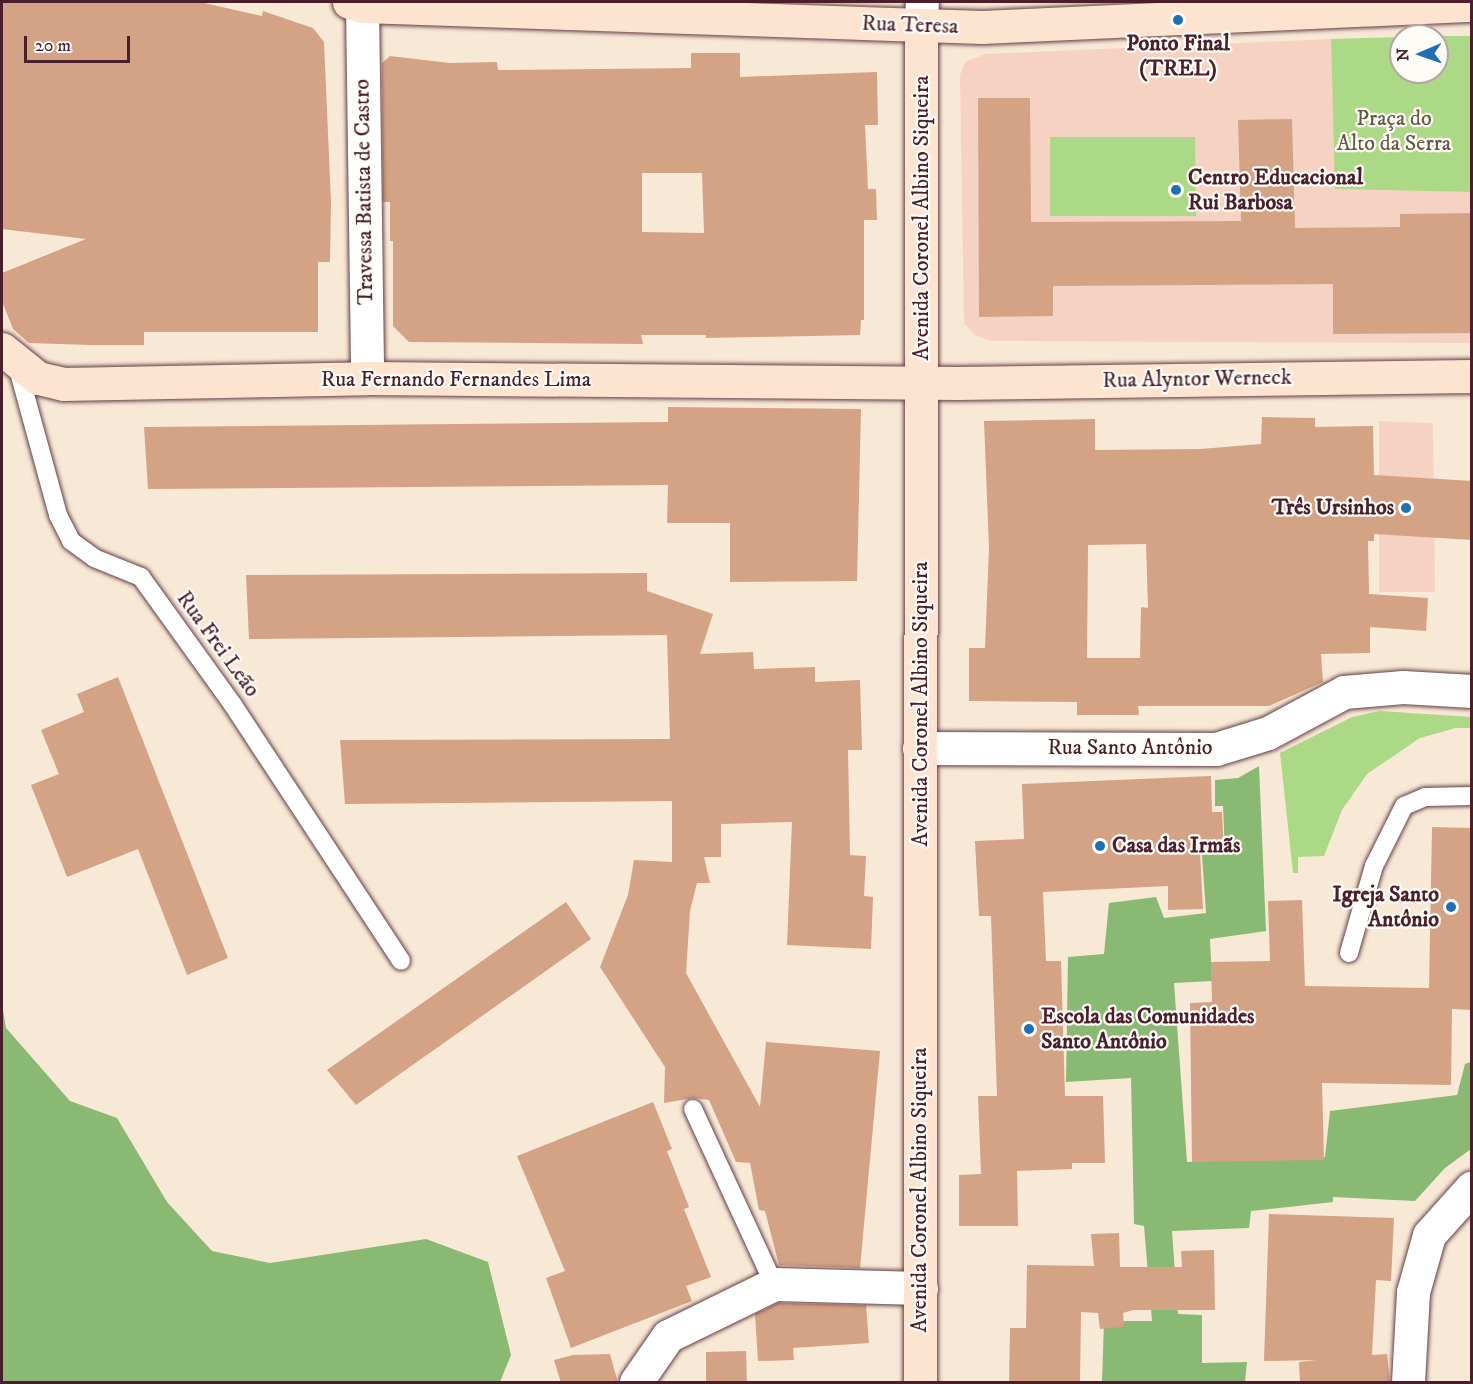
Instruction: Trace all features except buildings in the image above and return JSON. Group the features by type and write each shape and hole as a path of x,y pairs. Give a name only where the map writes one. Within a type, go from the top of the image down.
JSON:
{"main road":[{"name":"Rua Teresa","path":"355,4 921,14 982,27 1472,5"},
{"name":"Avenida Coronel Albino Siqueira","path":"920,1383 921,14"},
{"name":"Rua Fernando Fernandes Lima","path":"9,357 38,378 63,384 367,378 922,382"},
{"name":"Rua Alyntor Werneck","path":"922,382 1472,376"}],"street":[{"name":"Travessa Batista de Castro","path":"355,4 367,378"},
{"name":"Rua Santo Antônio","path":"920,748 1216,749 1268,733 1344,692 1403,687 1472,692"},
{"path":"1408,1383 1413,1292 1429,1235 1472,1187"},
{"path":"636,1383 668,1336 774,1284 921,1288"}],"lane":[{"name":"Rua Frei Leão","path":"9,357 58,515 71,541 94,558 141,577 233,705 401,961"},
{"path":"1349,953 1374,866 1404,806 1425,797 1472,796"},
{"path":"693,1109 774,1284"}],"shaded area":[{"name":"Centro Educacional Rui Barbosa","path":"1331,39 1336,189 1471,192 1471,343 991,341 975,335 964,323 960,75 965,62 985,54"},
{"name":"Três Ursinhos","path":"1379,421 1433,423 1435,592 1379,592"}],"green space":[{"name":"Praça do Alto da Serra","path":"1449,36 1471,36 1471,192 1335,189 1331,39 1389,37 1389,84 1449,84"},
{"path":"1050,137 1195,137 1196,216 1050,216"},
{"path":"1380,711 1471,717 1471,728 1456,728 1420,738 1367,774 1342,810 1324,856 1298,857 1298,873 1293,873 1280,753 1352,717"},
{"path":"1259,766 1266,931 1210,939 1212,981 1174,983 1187,1162 1325,1157 1330,1111 1457,1095 1465,1064 1471,1062 1471,1149 1445,1168 1415,1201 1333,1197 1333,1202 1251,1211 1249,1228 1172,1231 1178,1314 1202,1315 1202,1363 1247,1362 1245,1382 1102,1382 1104,1321 1152,1321 1144,1226 1134,1224 1131,1078 1066,1082 1068,957 1104,954 1109,903 1156,897 1164,918 1206,913 1202,855 1225,852 1223,806 1215,806 1215,780 1238,778"},
{"path":"2,1004 6,1028 70,1101 117,1118 167,1202 212,1251 270,1263 426,1239 488,1262 511,1355 500,1382 2,1382"}],"place":[{"name":"Ponto Final (TREL)","path":"1178,20"},
{"name":"Centro Educacional Rui Barbosa","path":"1176,190"},
{"name":"Três Ursinhos","path":"1406,508"},
{"name":"Casa das Irmãs","path":"1100,846"},
{"name":"Igreja Santo Antônio","path":"1451,907"},
{"name":"Escola das Comunidades Santo Antônio","path":"1029,1029"}]}
